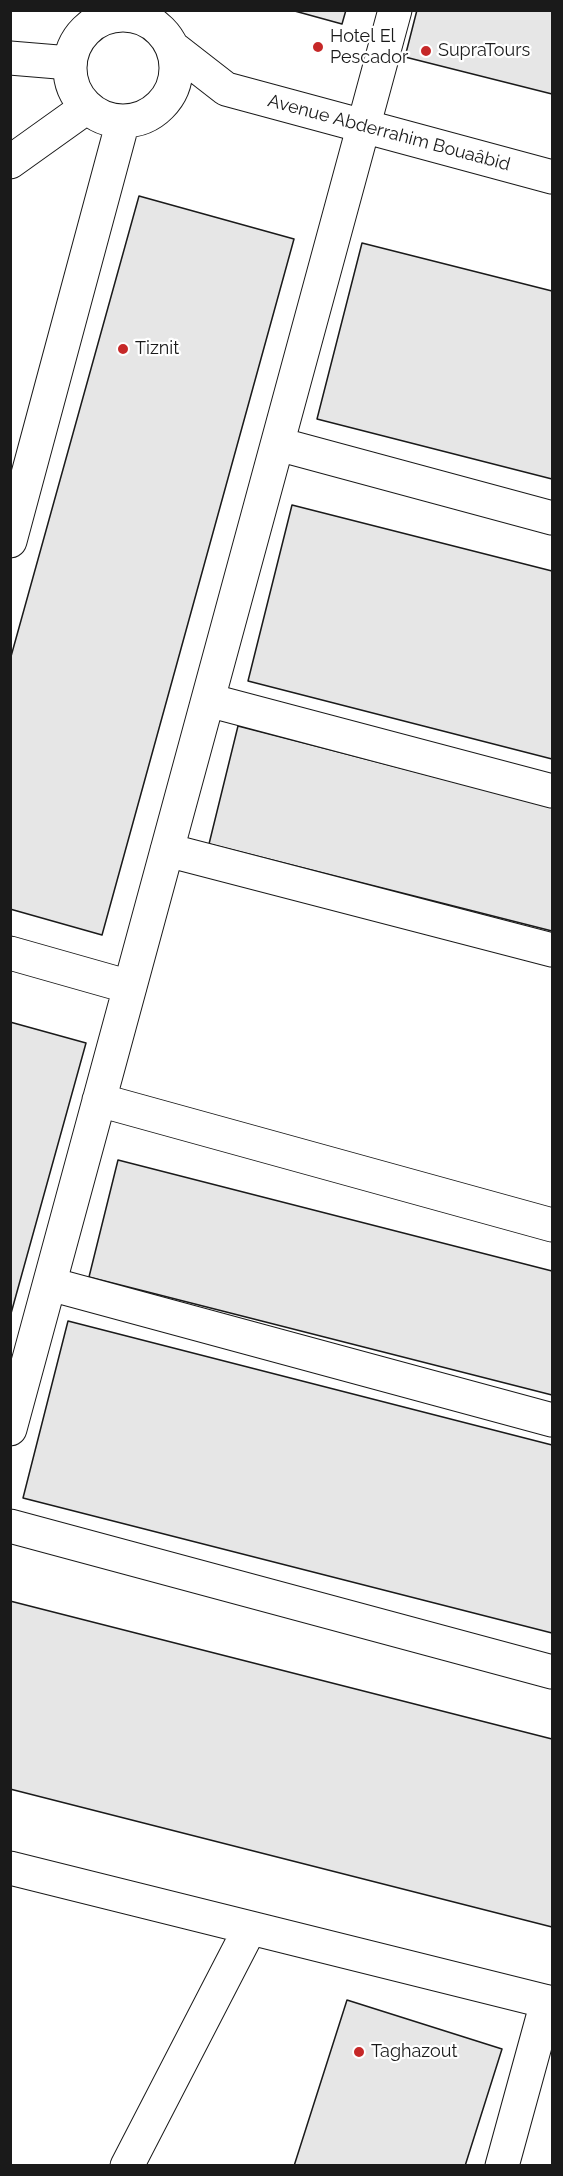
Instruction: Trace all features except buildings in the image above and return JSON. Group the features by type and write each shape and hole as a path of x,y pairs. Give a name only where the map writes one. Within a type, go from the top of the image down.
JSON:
{"street":[{"path":"10,1429 395,10"},
{"path":"108,17 146,21 175,61 175,77 171,91 152,113 123,121 98,115 77,95 71,79 70,63 74,48 83,34 94,24 108,17"},
{"name":"Avenue Abderrahim Bouaâbid","path":"146,21 226,89 552,177"},
{"path":"10,58 70,63"},
{"name":"Avenue Abderrahim Bouaâbid","path":"163,102 226,89"},
{"path":"10,162 87,107"},
{"path":"10,541 123,121"},
{"path":"278,444 552,518"},
{"path":"208,700 552,791"},
{"path":"167,850 552,950"},
{"path":"10,953 130,987"},
{"path":"99,1100 552,1224"},
{"path":"50,1284 552,1420"},
{"path":"10,1526 552,1672"},
{"path":"10,1868 550,2003 502,2166"},
{"path":"127,2166 250,1928"}],"place":[{"name":"Hotel El Pescador","path":"318,47"},
{"name":"SupraTours","path":"426,51"},
{"name":"Tiznit","path":"123,349"},
{"name":"Taghazout","path":"359,2052"}]}
